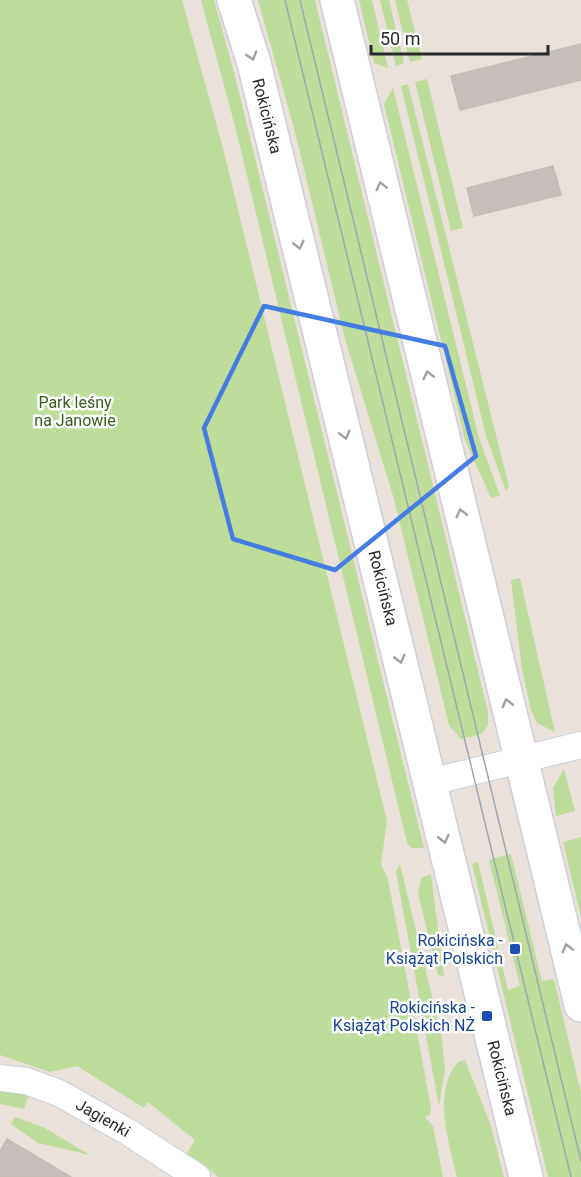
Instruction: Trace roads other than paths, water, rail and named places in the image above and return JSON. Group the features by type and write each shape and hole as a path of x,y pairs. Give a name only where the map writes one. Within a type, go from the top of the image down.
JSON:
{"main road":[{"name":"Rokicińska","path":"234,0 254,63 526,1177"},
{"path":"337,0 581,1005"}],"street":[{"path":"430,782 581,746"},
{"name":"Jagienki","path":"0,1077 26,1081 59,1093 128,1132 197,1177"}],"tram line":[{"path":"285,0 571,1177"},
{"path":"300,0 581,1161"}],"place":[{"name":"Rokicińska - Książąt Polskich","path":"515,949"},
{"name":"Rokicińska - Książąt Polskich NŻ","path":"487,1016"}],"park label":[{"name":"Park leśny na Janowie","path":"75,411"}]}
